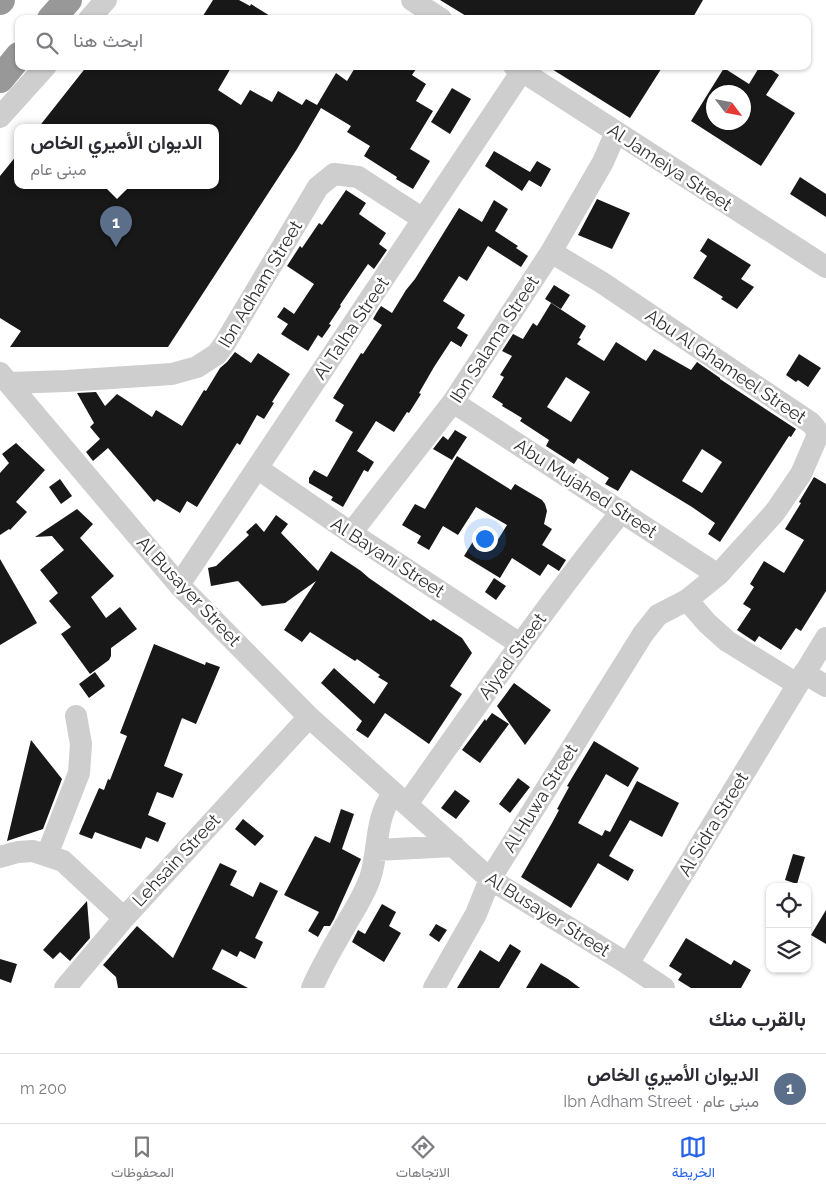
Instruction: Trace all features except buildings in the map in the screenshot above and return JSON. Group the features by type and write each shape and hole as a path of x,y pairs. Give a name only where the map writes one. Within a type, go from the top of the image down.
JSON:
{"highway":[{"path":"55,15 68,0"},
{"path":"0,74 15,59"},
{"path":"0,79 15,60"}],"street":[{"path":"93,15 106,0"},
{"path":"412,0 435,15"},
{"path":"0,117 42,70"},
{"name":"Al Talha Street","path":"180,585 423,219 517,70"},
{"name":"Al Jameiya Street","path":"520,70 826,267"},
{"name":"Ibn Salama Street","path":"351,534 453,402 551,252 603,162 616,132"},
{"name":"Ibn Adham Street","path":"5,378 66,381 172,374 197,367 217,354 318,187 334,174 358,177 423,219"},
{"name":"Abu Al Ghameel Street","path":"551,252 610,287 811,423 816,429 817,436 801,474 775,512 718,576 687,600"},
{"name":"Al Busayer Street","path":"5,378 180,585 309,716 490,879 634,975 664,988"},
{"name":"Abu Mujahed Street","path":"453,402 622,511 718,576"},
{"name":"Al Bayani Street","path":"257,468 351,534 520,644"},
{"name":"Ajyad Street","path":"400,799 622,511"},
{"path":"687,600 706,623 727,640 801,679 826,686"},
{"name":"Al Huwa Street","path":"434,988 476,914 490,879 643,634 658,615 687,600"},
{"name":"Al Sidra Street","path":"634,975 826,638"},
{"path":"47,855 79,773 81,744 76,716"},
{"name":"Lehsain Street","path":"0,857 18,852 34,851 63,861 124,918 309,716"},
{"path":"312,988 321,968 357,906 370,876 380,818 385,803 400,799"},
{"path":"376,850 454,846"},
{"path":"65,988 124,918"}],"place":[{"name":"الديوان الأميري الخاص","path":"116,247"}]}
